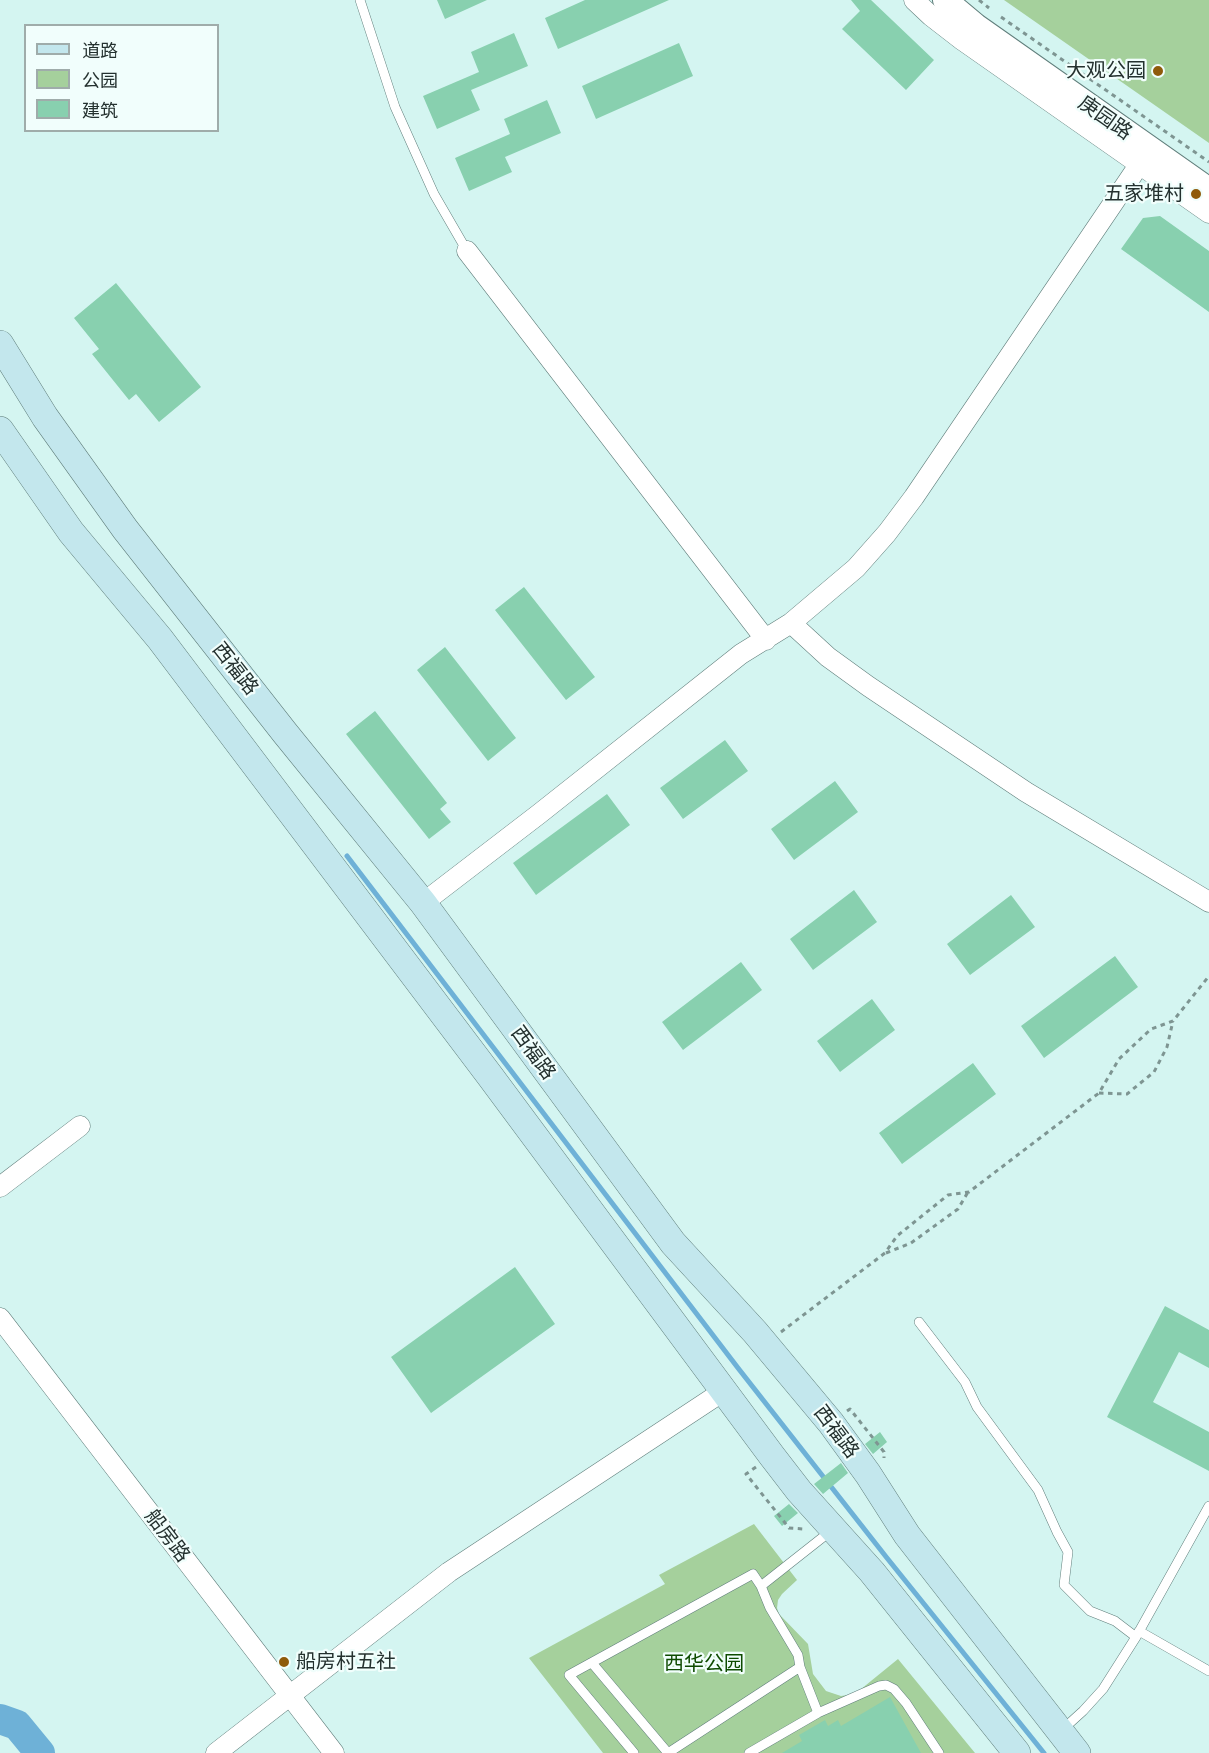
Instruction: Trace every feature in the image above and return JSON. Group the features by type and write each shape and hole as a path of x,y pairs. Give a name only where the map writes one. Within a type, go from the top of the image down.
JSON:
{"main road":[{"name":"西福路","path":"1,346 45,417 125,529 285,733 423,903 673,1243 765,1345 831,1423 868,1474 906,1535 1077,1753"},
{"name":"西福路","path":"0,430 71,532 175,658 799,1491 872,1572 1017,1753"}],"street":[{"path":"914,0 962,40 1209,213"},
{"name":"庚园路","path":"945,0 976,26 1209,190"},
{"path":"423,903 741,654 790,623 856,567 894,524 914,497 1139,165"},
{"path":"466,251 766,640"},
{"path":"790,623 828,657 868,686 1026,792 1209,902"},
{"path":"0,1187 80,1126"},
{"name":"船房路","path":"0,1318 334,1753"},
{"path":"216,1753 449,1572 725,1390"}],"lane":[{"path":"360,0 395,107 434,194 466,251"},
{"path":"919,1322 965,1382 977,1407 1038,1490 1068,1552 1064,1585 1090,1611 1115,1621 1209,1671"},
{"path":"1060,1731 1083,1712 1103,1689 1137,1634 1209,1506"},
{"path":"761,1586 834,1529"},
{"path":"634,1753 569,1675 753,1574 798,1655 800,1667 818,1713"},
{"path":"592,1663 668,1753 800,1667"},
{"path":"749,1753 818,1713 886,1685 894,1689 906,1703 939,1753"}],"path":[{"path":"979,0 990,9"},
{"path":"1000,16 1209,162"},
{"path":"1099,1094 1127,1094 1154,1072 1167,1047 1173,1020 1209,976"},
{"path":"765,1345 885,1253 911,1243 958,1209 969,1192 1099,1094 1119,1059 1150,1029 1173,1020"},
{"path":"885,1253 897,1236 948,1195 969,1192"},
{"path":"850,1409 884,1452"},
{"path":"746,1474 789,1528"}],"green space":[{"name":"大观公园","path":"1004,0 1209,0 1209,143"},
{"name":"西华公园","path":"754,1524 797,1580 782,1594 777,1608 779,1614 808,1644 813,1674 826,1691 841,1696 855,1694 898,1659 975,1753 603,1753 529,1658 665,1584 659,1575"}],"water":[{"path":"9,1714 24,1722 49,1753 22,1753 8,1737"}],"building":[{"path":"437,0 487,0 445,19"},
{"path":"585,0 669,0 558,49 545,18"},
{"path":"851,0 871,0 934,60 906,90 842,29 860,11"},
{"path":"514,33 528,66 471,90 480,110 437,129 423,96 479,72 471,52"},
{"path":"679,43 693,76 596,119 582,86"},
{"path":"547,100 561,133 505,157 512,172 469,191 455,158 510,134 504,119"},
{"path":"1160,216 1209,251 1209,312 1121,249 1143,218"},
{"path":"116,283 201,387 159,422 136,394 129,400 92,354 99,349 74,318"},
{"path":"524,587 595,677 566,700 495,610"},
{"path":"445,647 516,738 488,761 417,670"},
{"path":"375,711 447,803 440,809 451,822 429,839 346,734"},
{"path":"725,740 748,771 683,819 660,788"},
{"path":"835,781 858,812 794,860 771,829"},
{"path":"607,794 630,825 536,895 513,863"},
{"path":"854,890 877,922 813,970 790,939"},
{"path":"1011,895 1035,927 970,975 947,944"},
{"path":"1115,956 1138,987 1044,1058 1021,1026"},
{"path":"741,962 762,990 683,1050 662,1022"},
{"path":"872,999 895,1030 840,1072 817,1041"},
{"path":"973,1063 996,1094 902,1164 879,1133"},
{"path":"515,1267 555,1324 431,1413 391,1357"},
{"path":"1165,1306 1209,1330 1209,1368 1179,1352 1153,1402 1209,1432 1209,1471 1107,1417"},
{"path":"880,1432 887,1442 873,1454 865,1444"},
{"path":"841,1463 848,1473 823,1494 814,1484"},
{"path":"789,1504 798,1513 782,1526 774,1516"},
{"path":"890,1697 921,1753 782,1753 802,1741 799,1735 825,1720 828,1726 838,1720 841,1726"}],"waterway":[{"path":"347,856 738,1368 1044,1753"},
{"path":"0,1719 17,1725 40,1753"}],"place":[{"name":"大观公园","path":"1158,71"},
{"name":"五家堆村","path":"1196,194"},
{"name":"船房村五社","path":"284,1662"}]}
